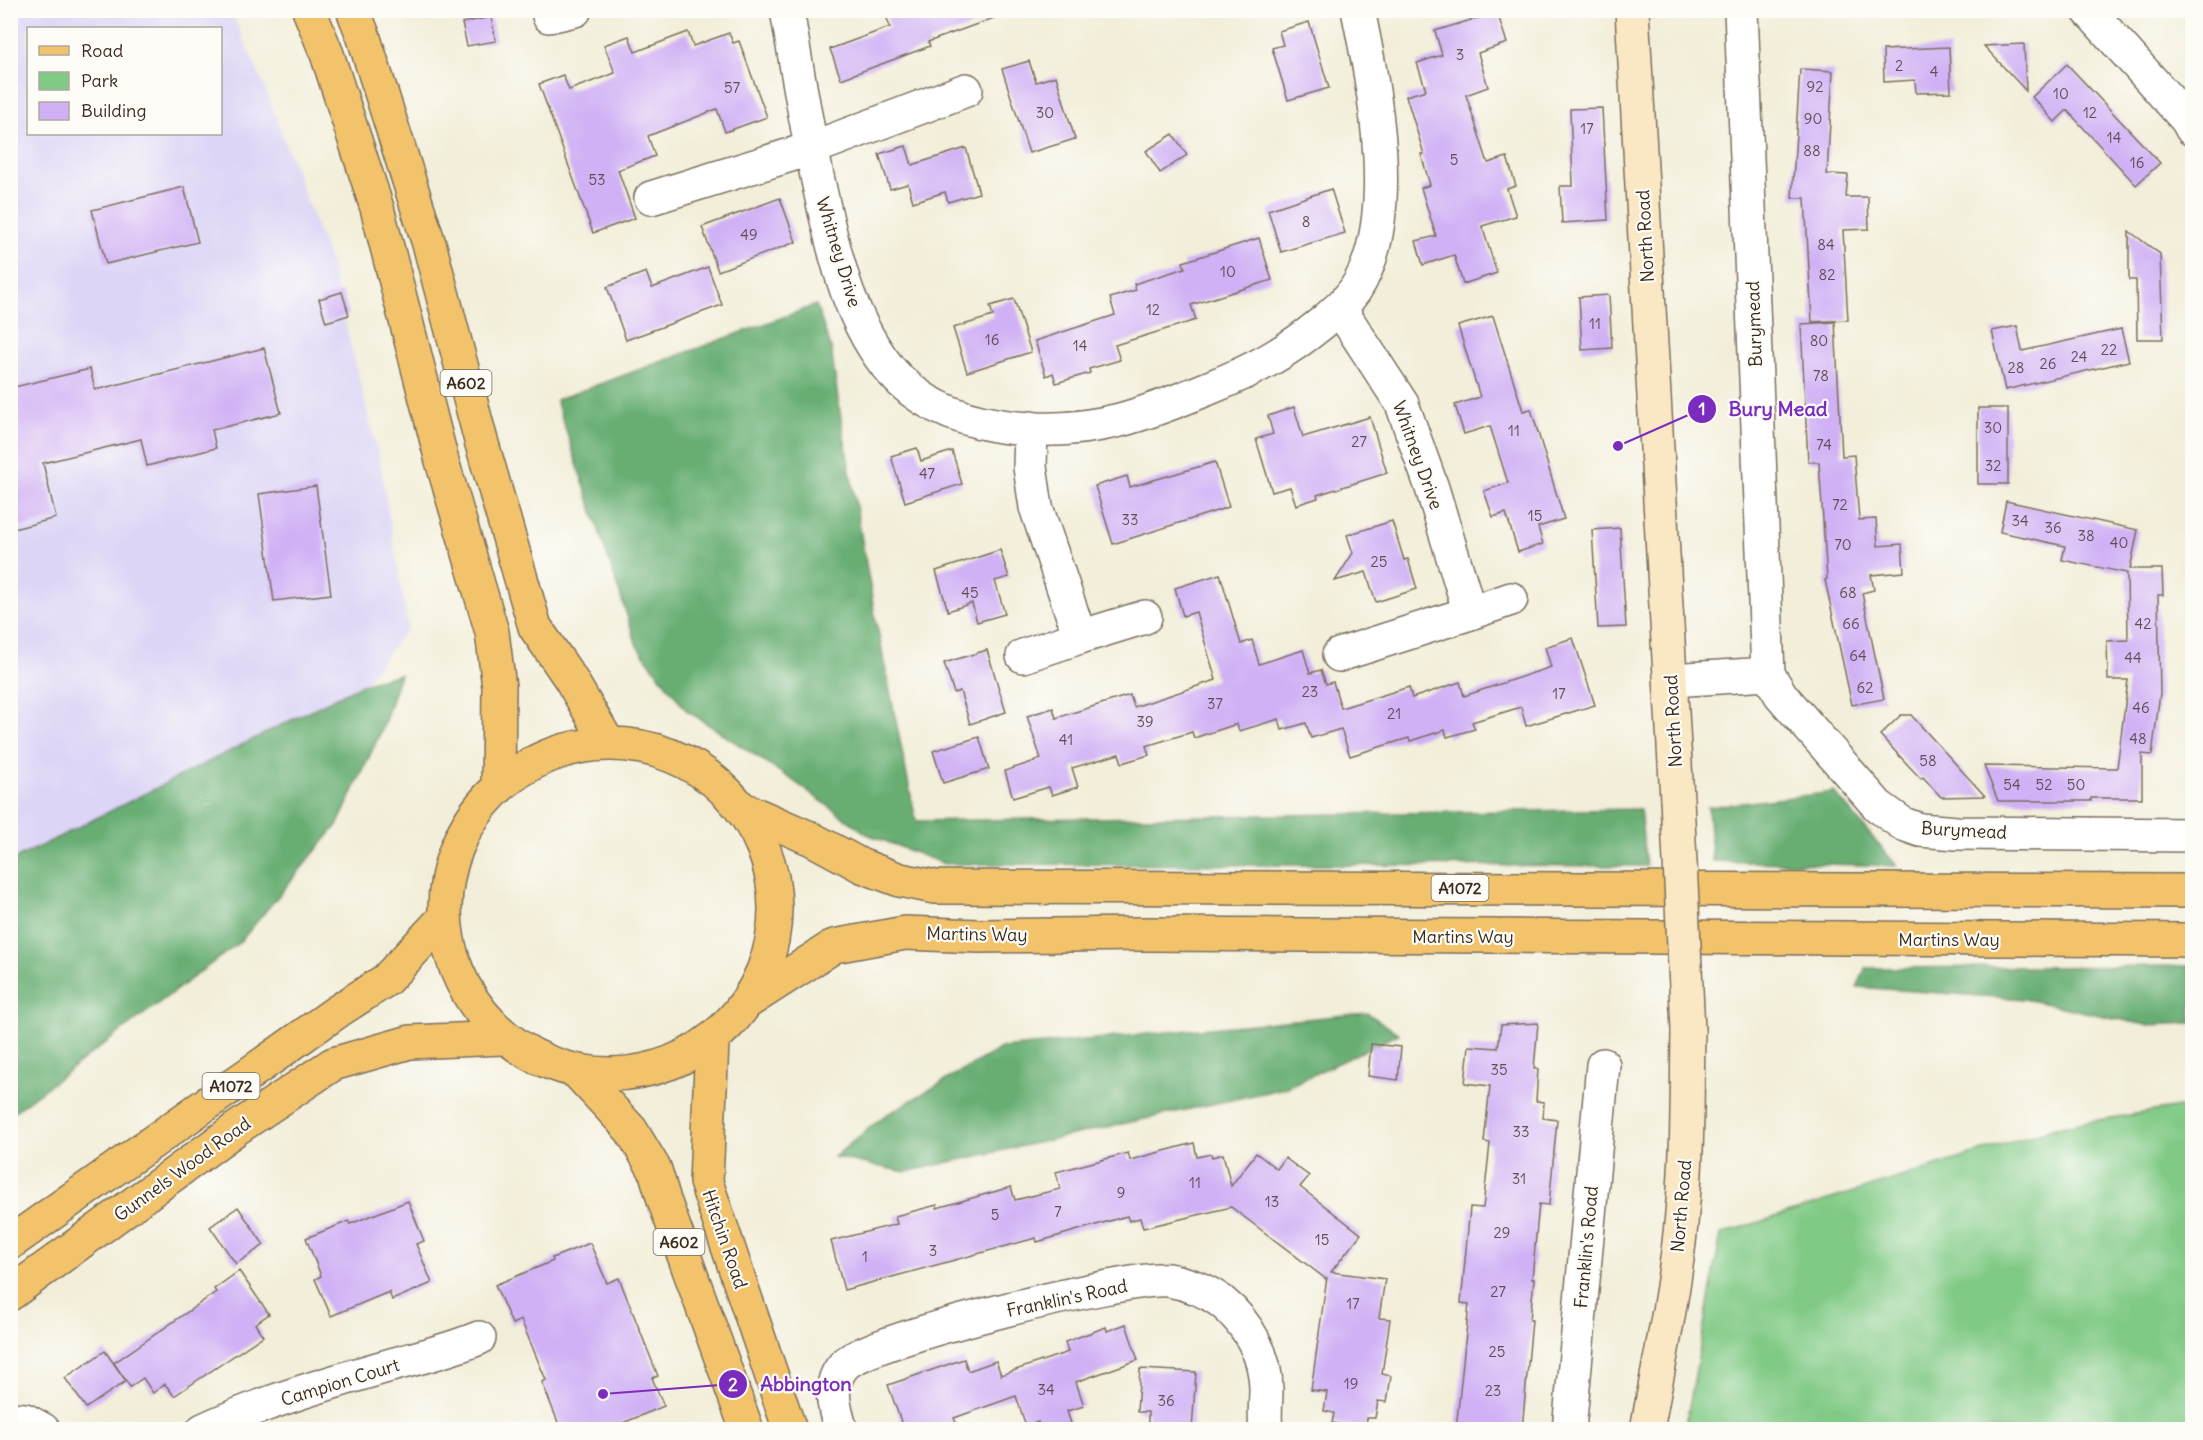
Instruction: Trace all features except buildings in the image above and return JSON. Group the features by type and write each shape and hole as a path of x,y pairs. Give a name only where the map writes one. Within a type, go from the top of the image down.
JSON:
{"main road":[{"name":"A602","path":"309,10 327,54 377,207 442,461 492,632 499,687 498,785"},
{"name":"A602","path":"353,10 430,247 480,437 535,627 570,678 608,743"},
{"name":"North Road","path":"1632,10 1671,680 1688,1030 1687,1133 1682,1214 1669,1308 1647,1430"},
{"name":"A602","path":"578,1073 653,1070 711,1041 750,1000 776,931 772,870 743,809 716,781 679,758 608,743 561,750 498,785 465,825 447,869 443,919 460,985 503,1038 578,1073 631,1130 655,1170 747,1430"},
{"name":"A1072","path":"743,809 812,838 862,866 900,880 935,886 2193,891"},
{"name":"A1072","path":"10,1243 329,1017 386,980 443,919"},
{"name":"Martins Way","path":"750,1000 834,946 905,933 978,936 1143,934 2193,940"},
{"name":"Gunnels Wood Road","path":"10,1294 228,1135 333,1064 410,1042 503,1038"},
{"name":"Hitchin Road","path":"711,1041 706,1182 790,1430"}],"street":[{"name":"Whitney Drive","path":"787,10 810,149 831,240 849,297 868,338 893,373 918,395 941,409 989,424 1031,428 1079,427 1119,420 1166,405 1250,371 1294,345 1340,309 1356,289 1368,263 1375,237 1380,176 1377,116 1358,10"},
{"name":"Burymead","path":"1742,10 1768,674 1781,696 1878,806 1903,824 1920,830 1957,832 2193,835"},
{"path":"2088,10 2193,129"},
{"path":"651,198 810,149 966,90"},
{"name":"Whitney Drive","path":"1340,309 1402,404 1432,488 1470,613"},
{"path":"1031,428 1031,486 1080,637"},
{"path":"1339,655 1511,599"},
{"path":"1023,656 1145,617"},
{"path":"1671,680 1768,674"},
{"name":"Franklin's Road","path":"1569,1430 1603,1065"},
{"name":"Franklin's Road","path":"841,1430 833,1403 836,1379 845,1364 861,1354 956,1322 1054,1298 1149,1281 1167,1280 1187,1285 1222,1302 1248,1329 1257,1347 1265,1377 1266,1430"},
{"name":"Campion Court","path":"203,1430 266,1405 378,1369 424,1358 479,1338"},
{"path":"10,1419 25,1420 43,1430"}],"shaded area":[{"path":"11,11 231,11 265,88 331,265 379,458 408,627 365,683 11,861"}],"green space":[{"path":"816,305 831,348 875,616 916,821 1640,809 1646,866 944,864 867,834 788,777 686,710 637,646 556,400"},
{"path":"400,674 383,727 338,824 240,942 11,1114 11,861 365,683"},
{"path":"1834,792 1897,866 1712,861 1708,807"},
{"path":"2192,966 2192,1023 2146,1025 2024,999 1857,987 1866,968"},
{"path":"1367,1013 1399,1034 1285,1088 905,1172 834,1157 884,1116 1001,1048"},
{"path":"2192,1105 2192,1429 1685,1429 1721,1234 2062,1126"}],"place":[{"name":"Bury Mead","path":"1618,446"},
{"name":"Abbington","path":"603,1394"}]}
